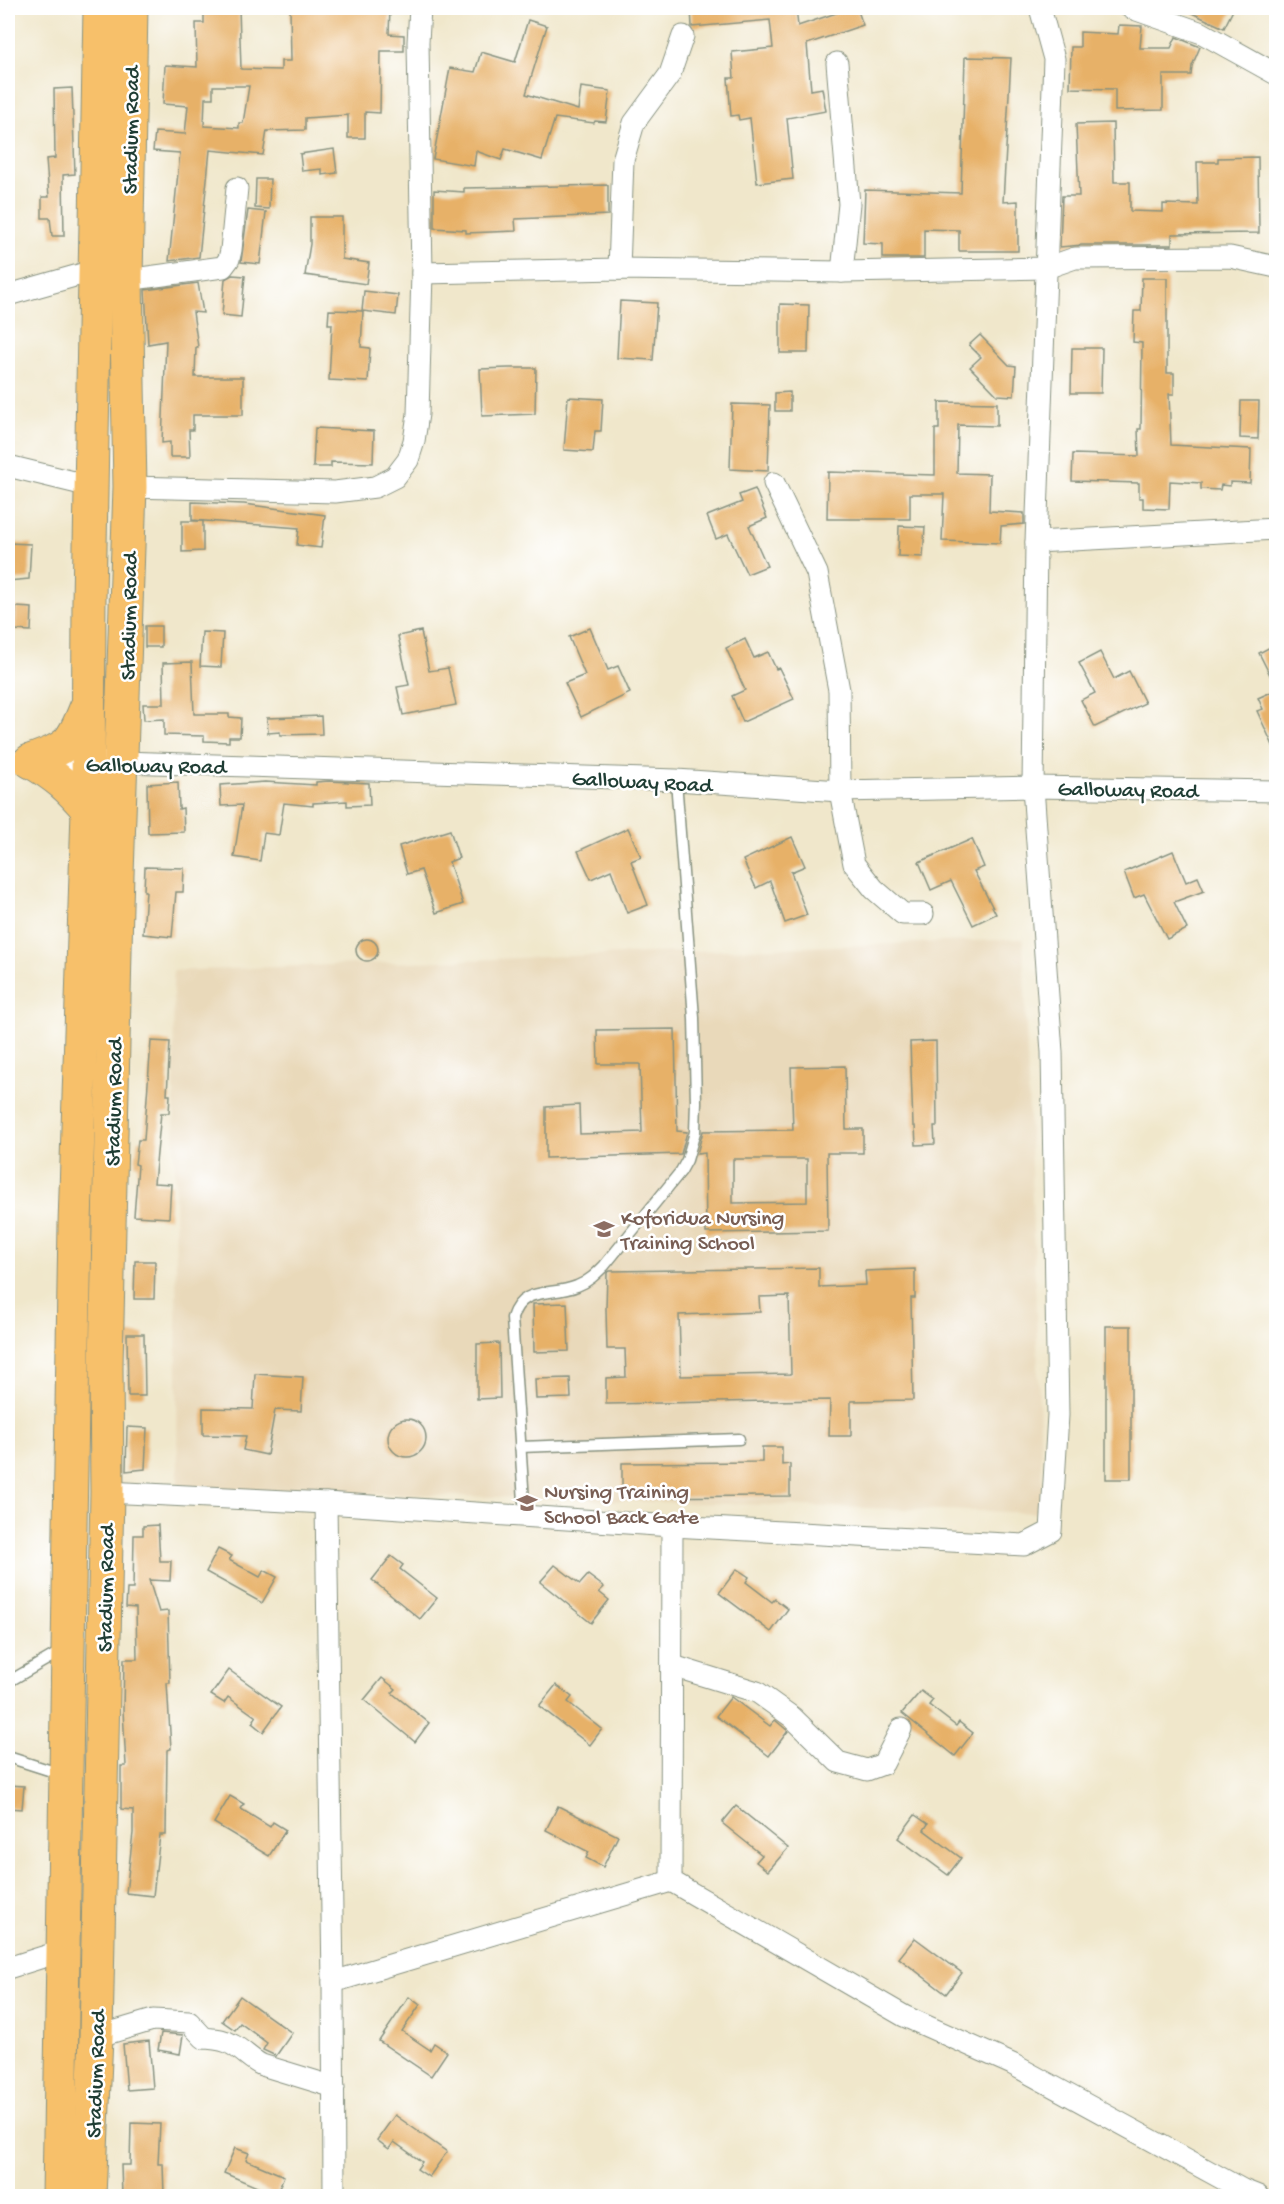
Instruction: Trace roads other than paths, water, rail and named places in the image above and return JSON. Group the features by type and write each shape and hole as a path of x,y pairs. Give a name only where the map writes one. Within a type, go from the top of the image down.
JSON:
{"main road":[{"name":"Stadium Road","path":"59,2196 75,1212 88,810 90,486 111,275 113,151 100,8"},
{"name":"Stadium Road","path":"113,151 131,8"},
{"name":"Stadium Road","path":"89,2196 96,2052 107,1492 106,1366 116,905 130,487 111,275"},
{"path":"19,761 54,752 71,740 89,701"},
{"path":"19,761 52,774 70,789 88,810"},
{"path":"61,2057 96,2052"}],"street":[{"path":"130,487 335,492 375,487 396,477 408,460 414,441 418,414 422,273 418,42 420,8"},
{"path":"107,1492 1024,1545 1051,1531 1058,1415 1052,1052 1033,787 1036,542 1054,59 1041,8"},
{"path":"1131,8 1202,33 1276,74"},
{"path":"619,269 623,160 634,123 670,74 683,36"},
{"path":"837,63 849,204 842,272"},
{"path":"8,295 111,275 224,267 231,250 237,188"},
{"path":"422,273 619,269 842,272 1046,268 1075,258 1230,256 1276,267"},
{"path":"8,466 90,486"},
{"path":"774,483 816,573 839,690 840,791 854,864 874,889 903,914 923,914"},
{"path":"1036,542 1276,529"},
{"name":"Galloway Road","path":"19,761 122,762 676,780 840,791 1033,787 1276,791"},
{"path":"326,1503 334,2196"},
{"path":"671,1881 672,1526"},
{"path":"673,1666 757,1692 792,1717 838,1762 867,1770 883,1764 901,1729"},
{"path":"333,1982 671,1881 904,2016 1012,2064 1243,2190 1258,2196"},
{"path":"8,1968 62,1951"},
{"path":"96,2052 153,2020 189,2022 204,2038 221,2039 235,2045 252,2061 334,2086"}],"lane":[{"path":"525,1517 512,1318 516,1306 526,1297 576,1287 592,1278 681,1171 687,1160 695,1132 694,1018 676,780"},
{"path":"520,1447 739,1438"},
{"path":"8,1682 68,1647"},
{"path":"8,1757 66,1776"}],"place":[{"name":"Koforidua Nursing Training School","path":"604,1229"},
{"name":"Nursing Training School Back Gate","path":"527,1503"}]}
